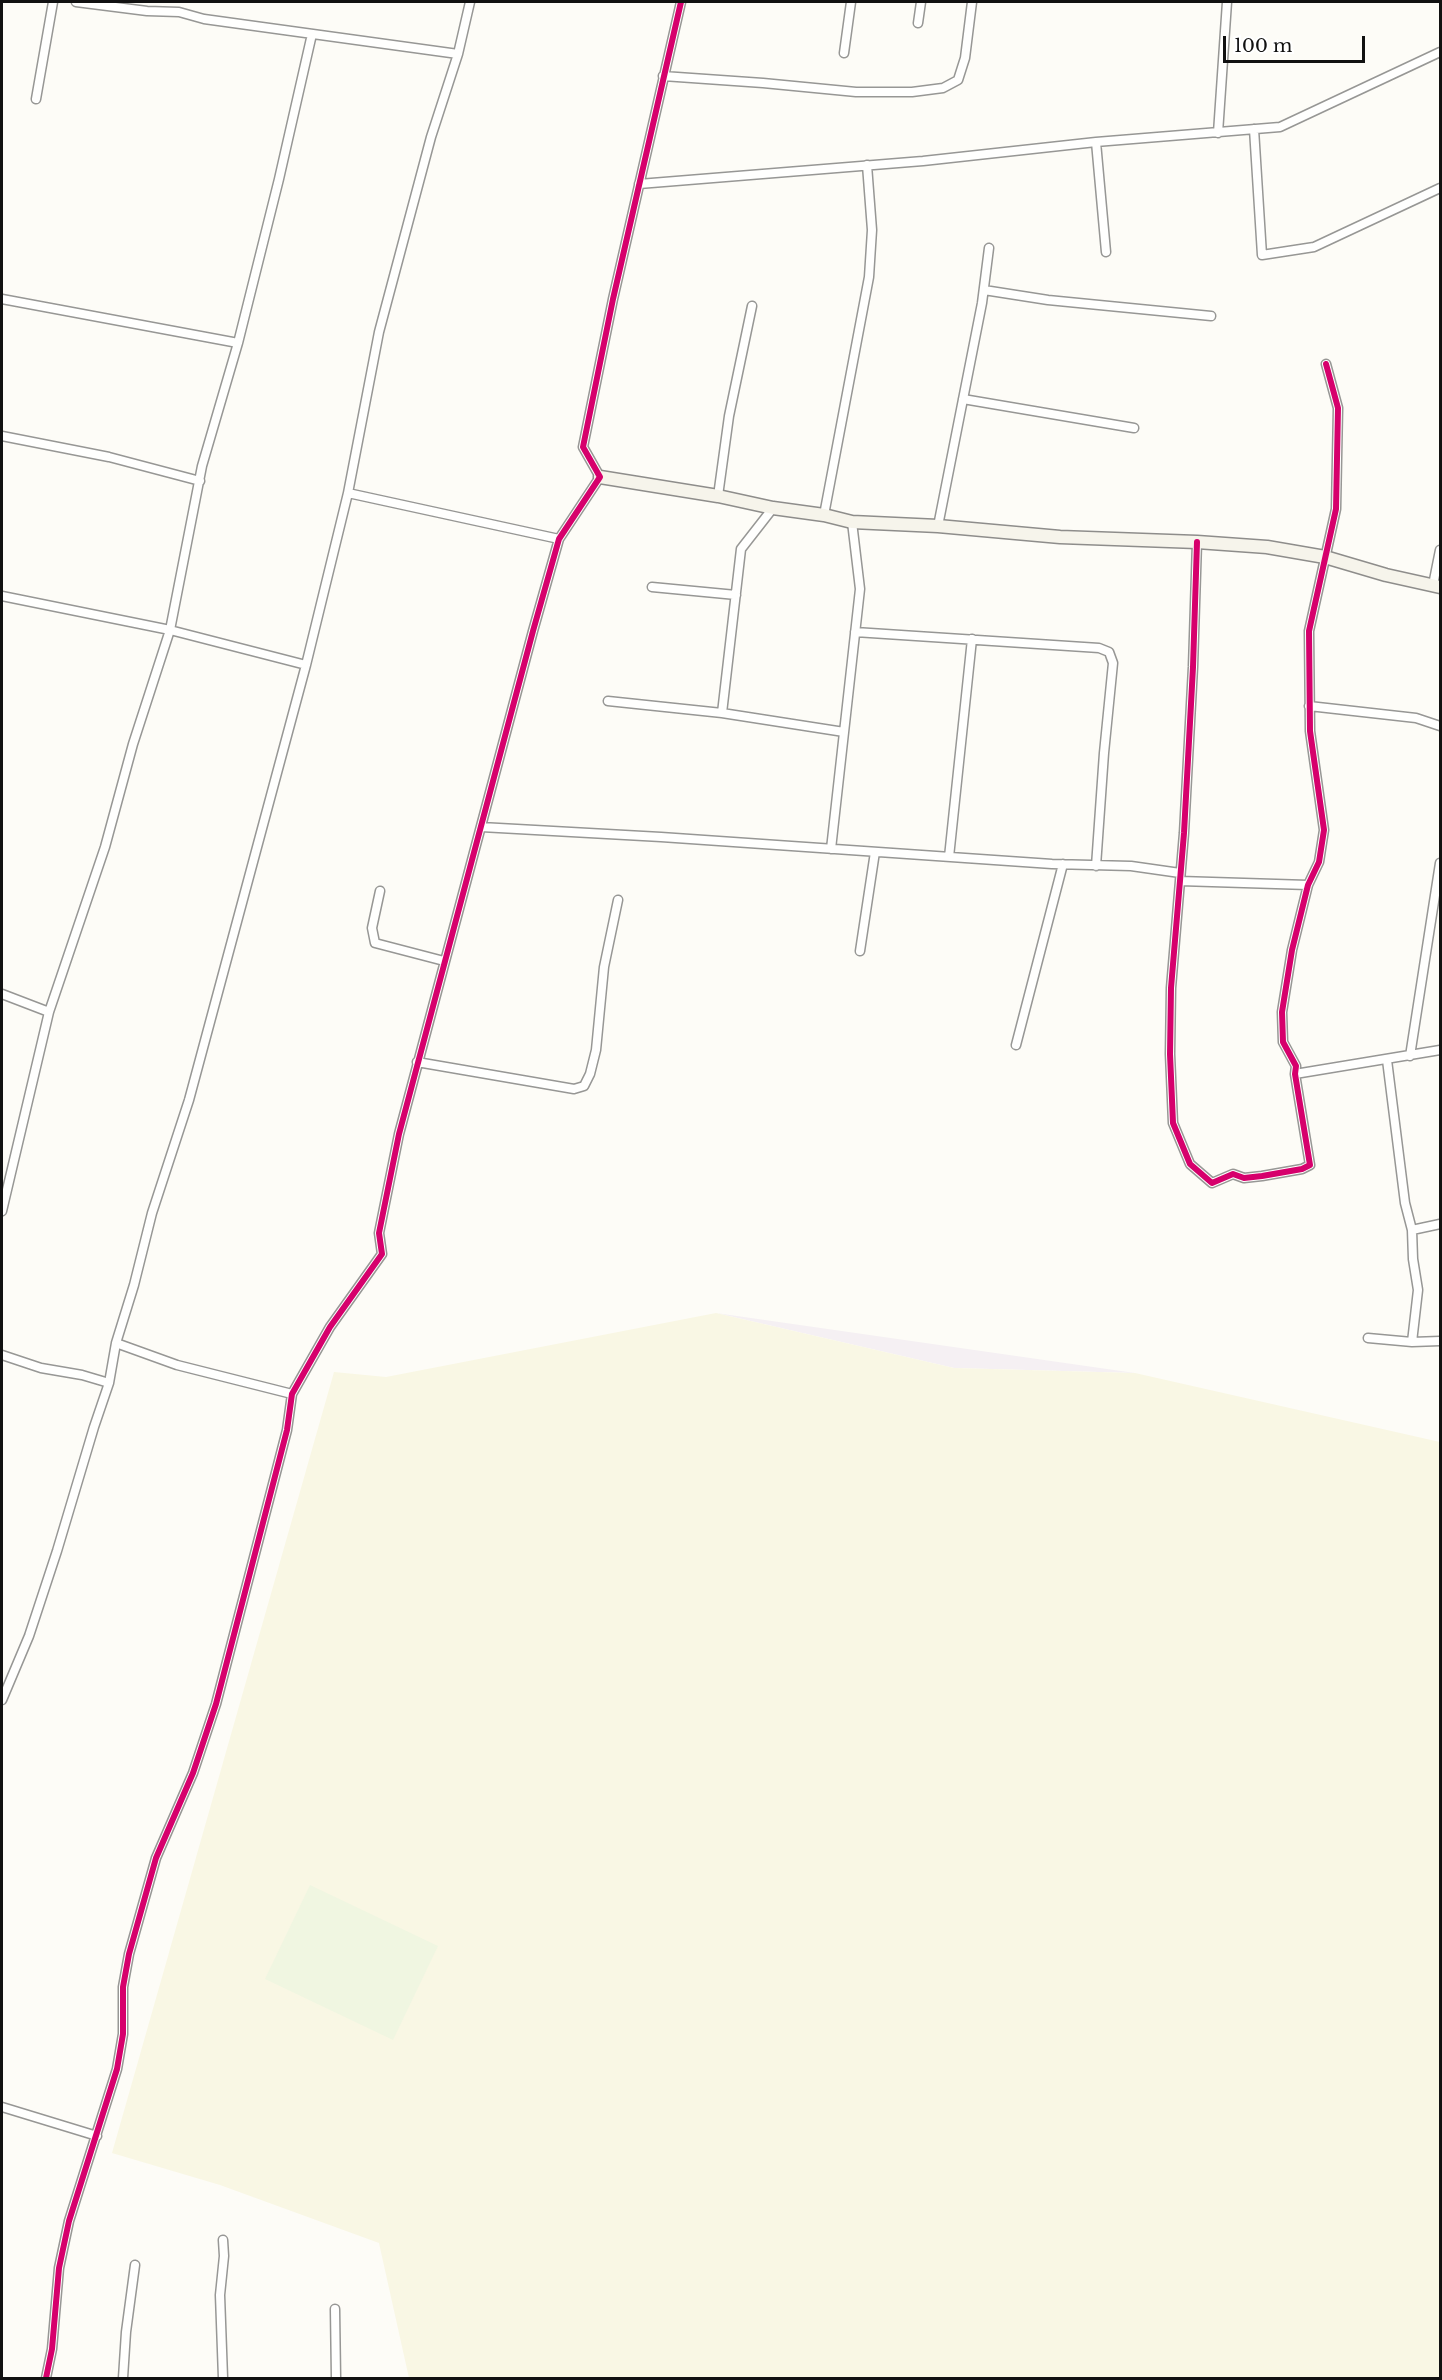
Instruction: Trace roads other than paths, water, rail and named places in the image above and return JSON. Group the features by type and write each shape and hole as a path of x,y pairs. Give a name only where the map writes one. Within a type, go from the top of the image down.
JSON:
{"street":[{"path":"36,99 53,2"},
{"path":"76,2 147,11 179,12 204,19 458,54"},
{"path":"2,1700 29,1636 57,1551 109,1383 116,1343 134,1285 152,1213 189,1100 306,665 348,493 379,332 431,137 458,54 470,2"},
{"path":"600,477 583,447 639,184 681,2"},
{"path":"844,53 851,2"},
{"path":"918,23 921,2"},
{"path":"663,76 856,92 912,92 943,88 958,80 965,58 972,2"},
{"path":"1218,133 1227,2"},
{"path":"2,1211 49,1012 105,847 133,744 170,630 200,481 238,344 312,34"},
{"path":"639,184 1280,127 1440,52"},
{"path":"1254,129 1262,255 1314,247 1440,188"},
{"path":"1096,142 1106,252"},
{"path":"824,515 869,277 872,230 867,165"},
{"path":"938,526 984,290 989,248"},
{"path":"984,290 1048,300 1211,316"},
{"path":"2,299 238,344"},
{"path":"718,496 729,416 752,306"},
{"path":"1197,542 1180,877 1171,988 1170,1054 1173,1124 1190,1164 1212,1182 1233,1174 1244,1178 1253,1177 1302,1169 1310,1165 1295,1074 1296,1066 1282,1042 1282,1012 1292,950 1308,885 1319,862 1324,830 1315,777 1309,706 1309,631 1336,510 1338,408 1326,364"},
{"path":"963,399 1134,428"},
{"path":"2,435 110,457 200,481"},
{"path":"600,477 718,496 852,522 938,526 1060,537 1267,547 1325,557 1386,575 1437,586 1440,550"},
{"path":"46,2379 52,2349 59,2268 69,2221 117,2069 123,2034 123,1987 129,1954 156,1858 193,1773 216,1704 286,1430 292,1394 330,1327 382,1254 379,1233 384,1199 417,1062 559,539 600,477"},
{"path":"348,493 559,539"},
{"path":"722,713 741,549 773,508"},
{"path":"831,849 860,589 852,522"},
{"path":"652,587 736,595"},
{"path":"2,596 170,630 306,665"},
{"path":"855,632 1099,648 1109,652 1113,663 1096,866"},
{"path":"949,857 972,639"},
{"path":"608,701 722,713 844,732"},
{"path":"1309,706 1416,718 1440,726"},
{"path":"481,827 1096,866 1131,866 1180,877 1308,885"},
{"path":"860,951 875,852"},
{"path":"1410,1056 1440,863"},
{"path":"1016,1045 1063,864"},
{"path":"380,891 372,928 375,943 444,961"},
{"path":"417,1062 574,1089 584,1086 590,1074 596,1050 604,967 618,900"},
{"path":"2,994 49,1012"},
{"path":"1295,1074 1440,1050"},
{"path":"1387,1060 1405,1203 1412,1230 1413,1259 1418,1290 1412,1342"},
{"path":"1412,1230 1440,1224"},
{"path":"1368,1338 1412,1342 1440,1341"},
{"path":"116,1343 177,1365 292,1394"},
{"path":"2,1355 41,1368 82,1375 109,1383"},
{"path":"2,2107 97,2136"},
{"path":"223,2240 224,2256 220,2295 223,2379"},
{"path":"123,2379 126,2332 135,2265"},
{"path":"335,2309 336,2379"}]}
